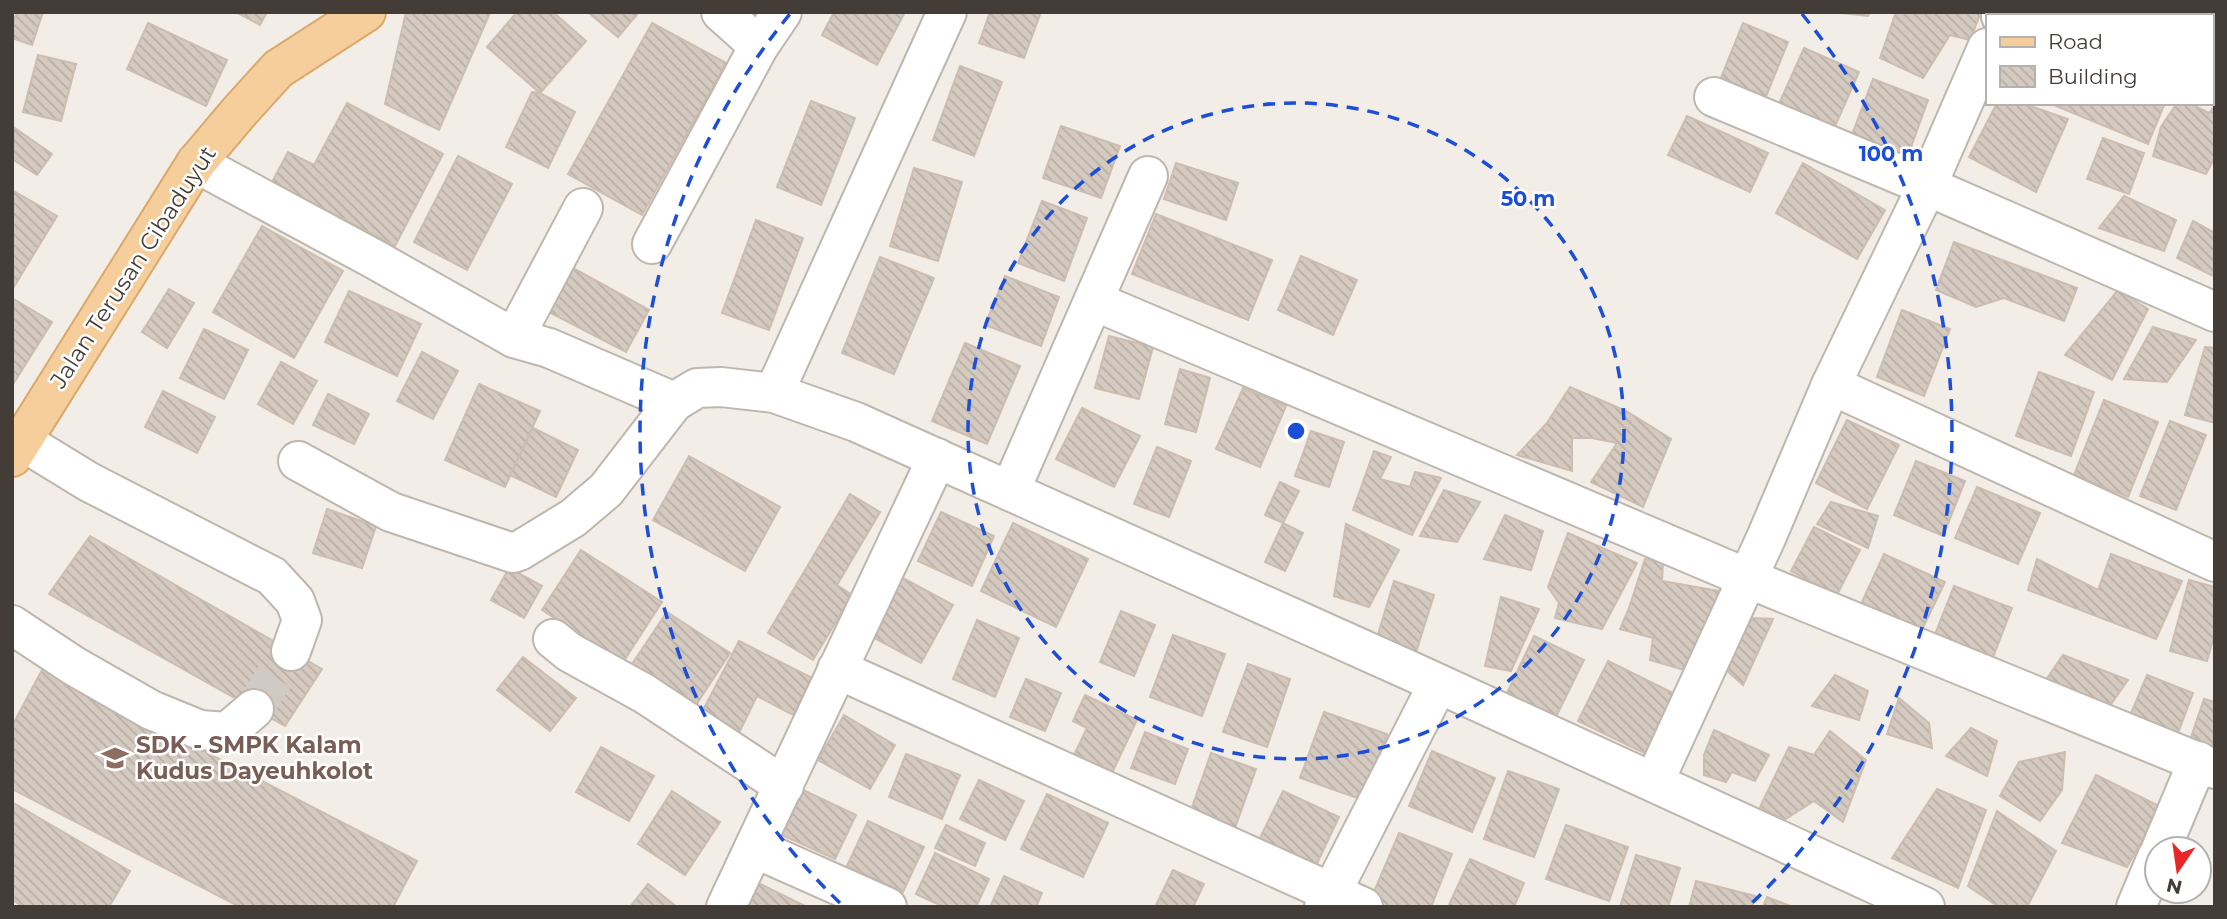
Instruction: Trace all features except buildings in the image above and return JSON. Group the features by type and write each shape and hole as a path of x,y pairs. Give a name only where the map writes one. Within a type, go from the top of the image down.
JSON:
{"main road":[{"name":"Jalan Terusan Cibaduyut","path":"17,449 196,163 278,69 366,12"}],"street":[{"path":"720,12 759,46"},
{"path":"652,244 759,46 782,12"},
{"path":"774,393 947,12"},
{"path":"1654,782 1831,386 1927,186 1986,50"},
{"path":"1714,97 1927,186 2215,312"},
{"path":"196,163 514,338 549,348 674,402"},
{"path":"1010,491 1148,176"},
{"path":"514,338 583,208"},
{"path":"1094,301 1747,578 2206,765 2168,835"},
{"path":"1831,386 2215,562"},
{"path":"298,461 391,512 513,553 573,518 606,490 674,402 698,388 721,387 774,393 856,422 937,458 1925,907"},
{"path":"17,449 89,482 272,576 295,601 302,620 291,651"},
{"path":"726,907 937,458"},
{"path":"12,625 74,666 150,710 200,730 227,732 254,709"},
{"path":"553,639 569,652 645,694 784,786"},
{"path":"837,668 1340,902 1438,684"},
{"path":"754,848 887,907"},
{"path":"2136,907 2143,891"}],"tunnel":[{"path":"254,709 291,651"}],"place":[{"name":"SDK - SMPK Kalam Kudus Dayeuhkolot","path":"115,758"}]}
